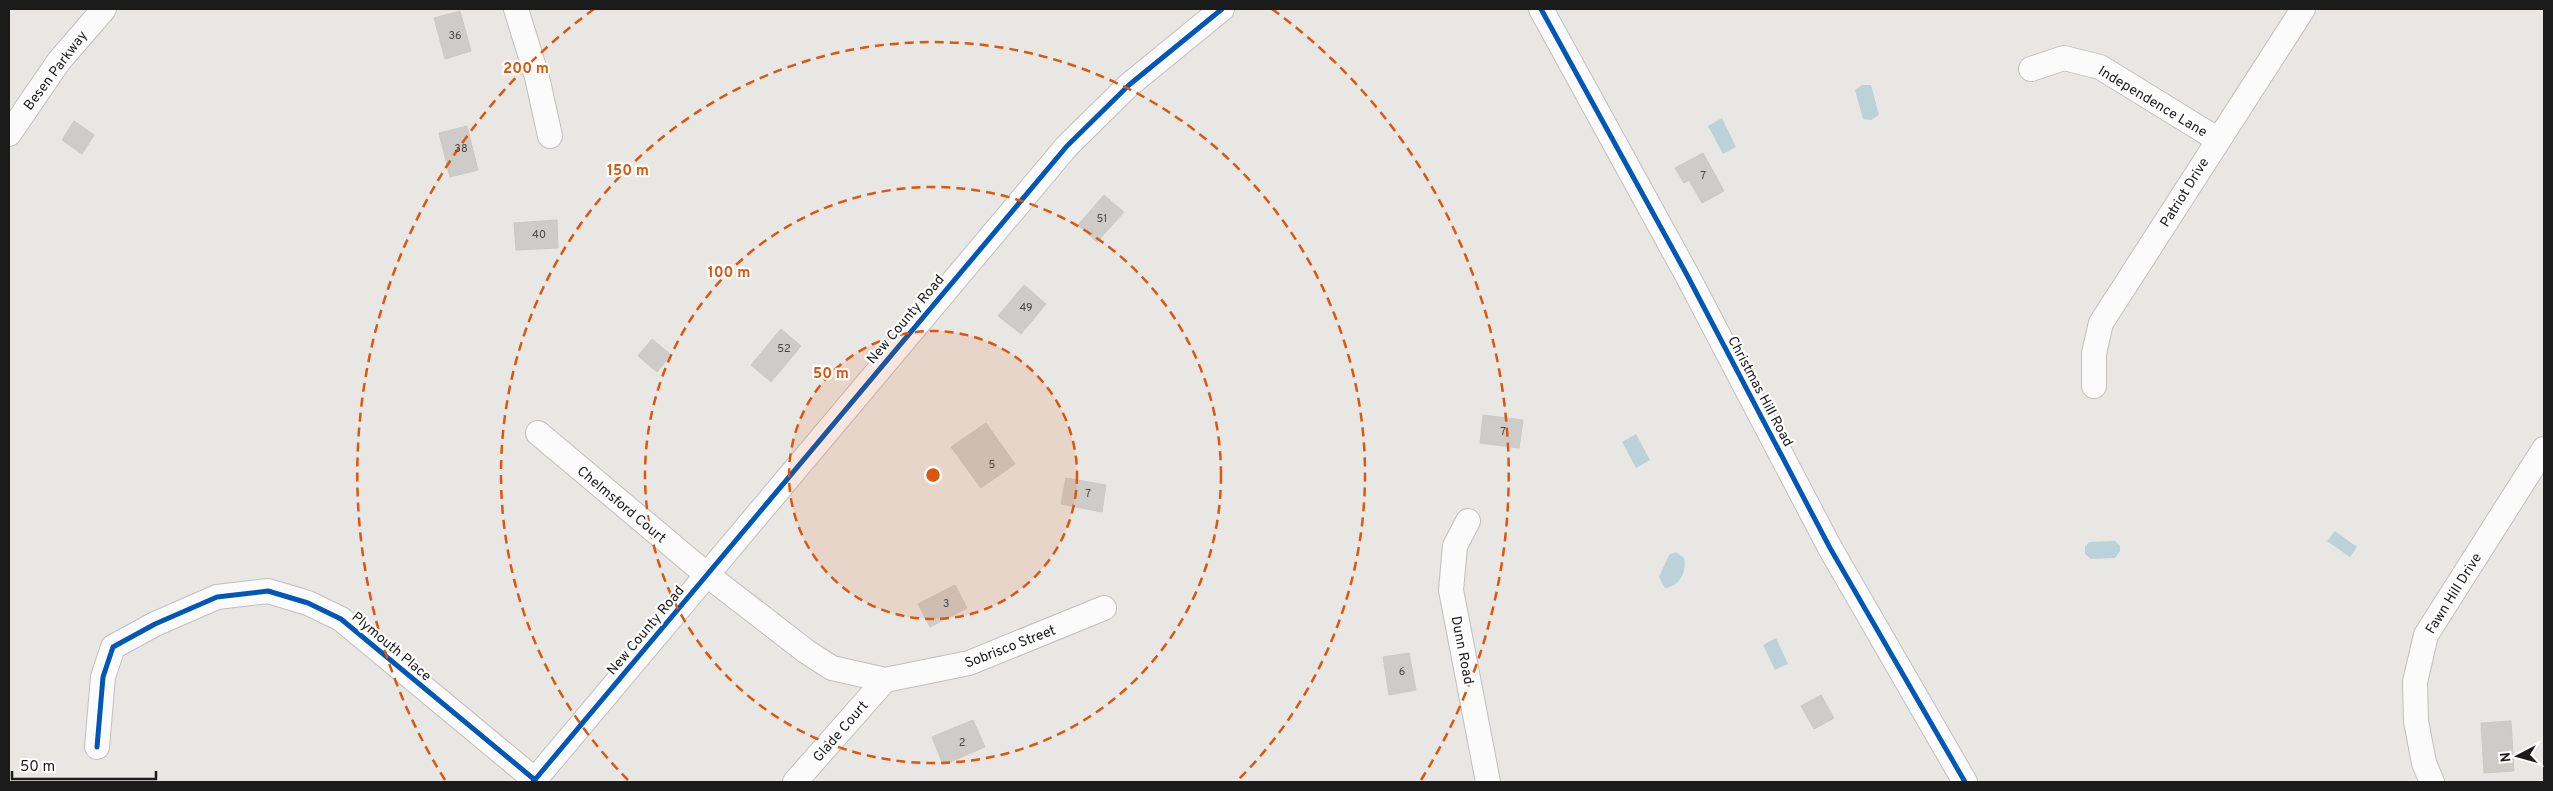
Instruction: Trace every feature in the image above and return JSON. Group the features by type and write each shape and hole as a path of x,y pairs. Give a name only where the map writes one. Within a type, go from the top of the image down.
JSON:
{"street":[{"name":"Besen Parkway","path":"9,134 59,61 104,9"},
{"path":"516,9 537,77 550,136"},
{"name":"New County Road","path":"534,781 1067,146 1129,85 1222,9"},
{"name":"Christmas Hill Road","path":"1541,9 1683,266 1830,548 1961,781"},
{"name":"Patriot Drive","path":"2094,386 2094,353 2101,323 2217,139 2302,9"},
{"name":"Independence Lane","path":"2031,69 2064,58 2100,67 2217,139"},
{"name":"Chelmsford Court","path":"538,433 706,574"},
{"name":"Fawn Hill Drive","path":"2432,782 2424,763 2416,721 2415,682 2426,635 2544,448"},
{"name":"Dunn Road","path":"1468,521 1455,546 1452,590 1488,782"},
{"name":"Sobrisco Street","path":"706,574 807,652 832,668 885,680 969,664 1104,608"},
{"name":"Plymouth Place","path":"97,747 103,676 113,647 154,624 216,597 268,591 308,603 341,619 534,781"},
{"name":"Glade Court","path":"795,782 885,680"}],"water":[{"path":"1862,85 1871,85 1879,115 1871,120 1863,119 1855,90"},
{"path":"1722,118 1736,147 1723,154 1708,126"},
{"path":"1636,434 1650,460 1636,468 1622,442"},
{"path":"2335,531 2357,547 2350,557 2327,541"},
{"path":"2115,541 2120,546 2120,551 2115,558 2091,559 2085,554 2085,547 2089,542"},
{"path":"1676,552 1684,558 1683,573 1675,585 1665,588 1659,577 1669,555"},
{"path":"1776,638 1788,664 1775,670 1763,645"}],"building":[{"path":"460,11 471,51 445,59 434,18"},
{"path":"74,121 94,135 82,154 62,140"},
{"path":"467,126 478,170 450,177 439,133"},
{"path":"1703,153 1724,191 1702,203 1689,180 1684,183 1675,168"},
{"path":"1104,195 1124,212 1097,242 1078,225"},
{"path":"557,220 558,248 516,250 514,223"},
{"path":"1024,285 1046,304 1021,334 998,316"},
{"path":"781,329 801,346 771,382 751,365"},
{"path":"652,339 671,355 657,372 638,356"},
{"path":"1483,415 1523,420 1519,448 1480,443"},
{"path":"986,423 1015,464 981,488 951,447"},
{"path":"1066,478 1106,485 1102,512 1061,504"},
{"path":"955,585 967,608 930,627 918,604"},
{"path":"1409,653 1416,690 1389,695 1383,657"},
{"path":"1821,695 1834,718 1814,729 1801,706"},
{"path":"973,720 985,747 943,765 932,737"},
{"path":"2511,721 2514,771 2484,773 2481,723"}],"cycle path":[{"path":"533,782 1067,146 1129,85 1222,9"},
{"path":"1541,9 1687,275 1830,548 1965,782"},
{"path":"97,747 103,677 113,647 155,624 217,597 268,591 308,603 341,619 535,780"}]}
